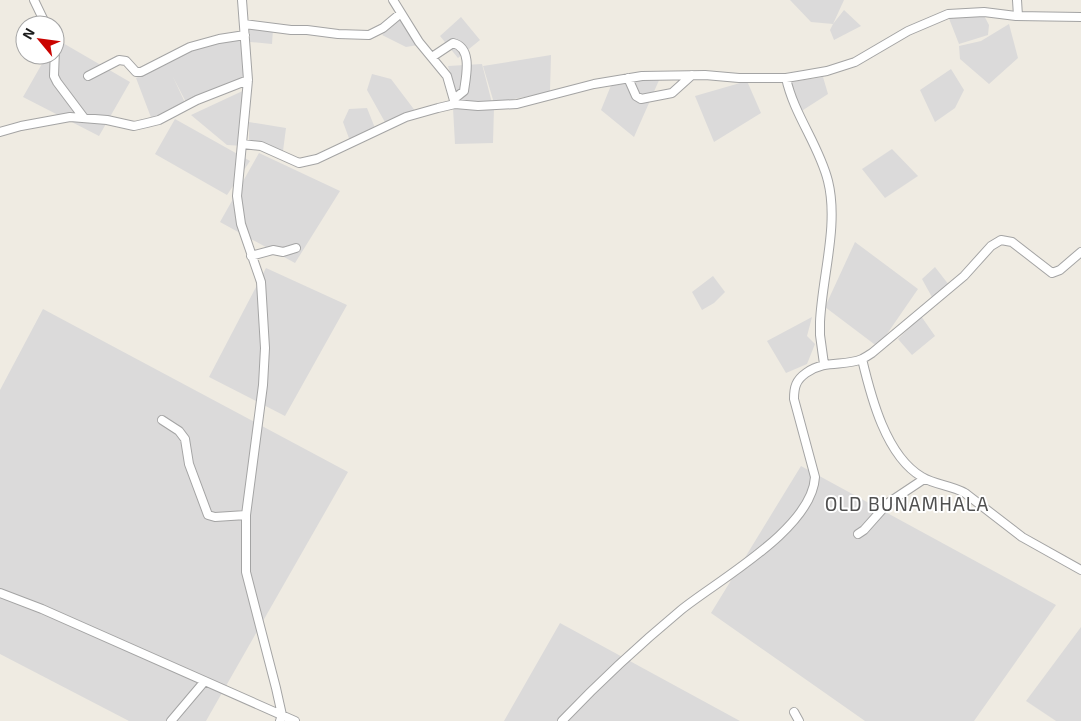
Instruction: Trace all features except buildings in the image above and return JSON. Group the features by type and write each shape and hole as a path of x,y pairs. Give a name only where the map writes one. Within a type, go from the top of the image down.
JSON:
{"street":[{"path":"34,0 41,15"},
{"path":"242,0 248,80 237,196 241,224 261,282 265,348 263,385 246,515 246,572 281,718"},
{"path":"393,0 419,42 448,76 455,102"},
{"path":"1017,0 1018,16"},
{"path":"242,144 261,146 299,163 306,162 406,117 455,102 497,106 517,104 594,84 647,75 786,78 827,71 855,62 908,31 948,14 984,12 1018,16 1081,17"},
{"path":"244,24 291,30 369,35 383,28 401,13"},
{"path":"88,76 119,60 126,61 136,72 141,72 190,47 219,39 245,35"},
{"path":"432,58 452,42 456,43 463,50 467,63 464,91 455,102"},
{"path":"54,65 56,82 84,118"},
{"path":"628,78 636,96 641,99 672,93 692,75"},
{"path":"786,78 792,101 828,180 830,193 830,229 821,308 820,335 824,364"},
{"path":"0,132 70,116 134,126 154,122 197,100 248,80"},
{"path":"562,721 611,672 683,609 768,547 794,520 813,490 815,477 794,399 794,386 801,377 813,368 824,364 862,359 885,343 943,295 971,270 991,246 1001,240 1012,242 1052,273 1060,270 1081,252"},
{"path":"251,256 267,251 283,252 296,248"},
{"path":"862,359 876,410 892,443 911,470 924,479 955,488 965,493 1022,537 1081,570"},
{"path":"162,420 179,431 185,439 189,464 208,515 215,517 246,515"},
{"path":"858,534 864,530 888,503 924,479"},
{"path":"0,593 204,682 281,718 296,721"},
{"path":"171,721 204,682"},
{"path":"794,712 799,721"}],"shaded area":[{"path":"790,0 844,0 833,24 811,22"},
{"path":"980,8 989,25 988,35 959,44 948,16"},
{"path":"844,10 861,26 834,40 830,30"},
{"path":"401,14 424,44 406,47 382,35"},
{"path":"461,17 480,40 458,58 440,36"},
{"path":"1009,24 1018,58 989,84 960,59 959,46 981,41"},
{"path":"249,28 273,29 272,44 250,42"},
{"path":"243,38 246,83 188,106 173,77 188,109 152,120 136,78 195,49"},
{"path":"65,44 130,82 99,136 23,97 41,65 65,65"},
{"path":"551,55 550,92 494,103 483,66"},
{"path":"482,64 492,103 459,104 448,66"},
{"path":"951,69 964,90 955,108 935,122 920,90"},
{"path":"372,74 391,79 416,112 386,124 367,90"},
{"path":"823,77 828,94 800,112 791,82"},
{"path":"660,78 634,137 601,110 612,83"},
{"path":"747,81 761,113 714,142 695,96"},
{"path":"249,88 244,146 227,145 191,115"},
{"path":"494,107 493,143 455,144 453,108"},
{"path":"367,108 375,128 350,141 343,122 349,109"},
{"path":"175,119 250,161 227,195 155,154"},
{"path":"249,122 286,128 283,151 249,141"},
{"path":"892,149 918,176 885,198 862,169"},
{"path":"259,153 340,191 295,263 220,222"},
{"path":"855,242 918,289 878,347 825,307"},
{"path":"935,267 949,285 933,299 922,279"},
{"path":"266,268 347,305 285,416 209,377"},
{"path":"713,276 725,292 714,303 702,310 692,292"},
{"path":"43,309 348,472 206,721 129,721 0,654 0,390"},
{"path":"921,316 935,336 912,355 898,339"},
{"path":"812,317 807,336 815,344 807,364 786,373 767,341"},
{"path":"801,466 1056,605 974,721 865,721 711,613"},
{"path":"560,623 740,721 504,721"},
{"path":"1081,627 1081,721 1056,721 1026,701"}],"district":[{"name":"OLD BUNAMHALA","path":"907,504"}]}
